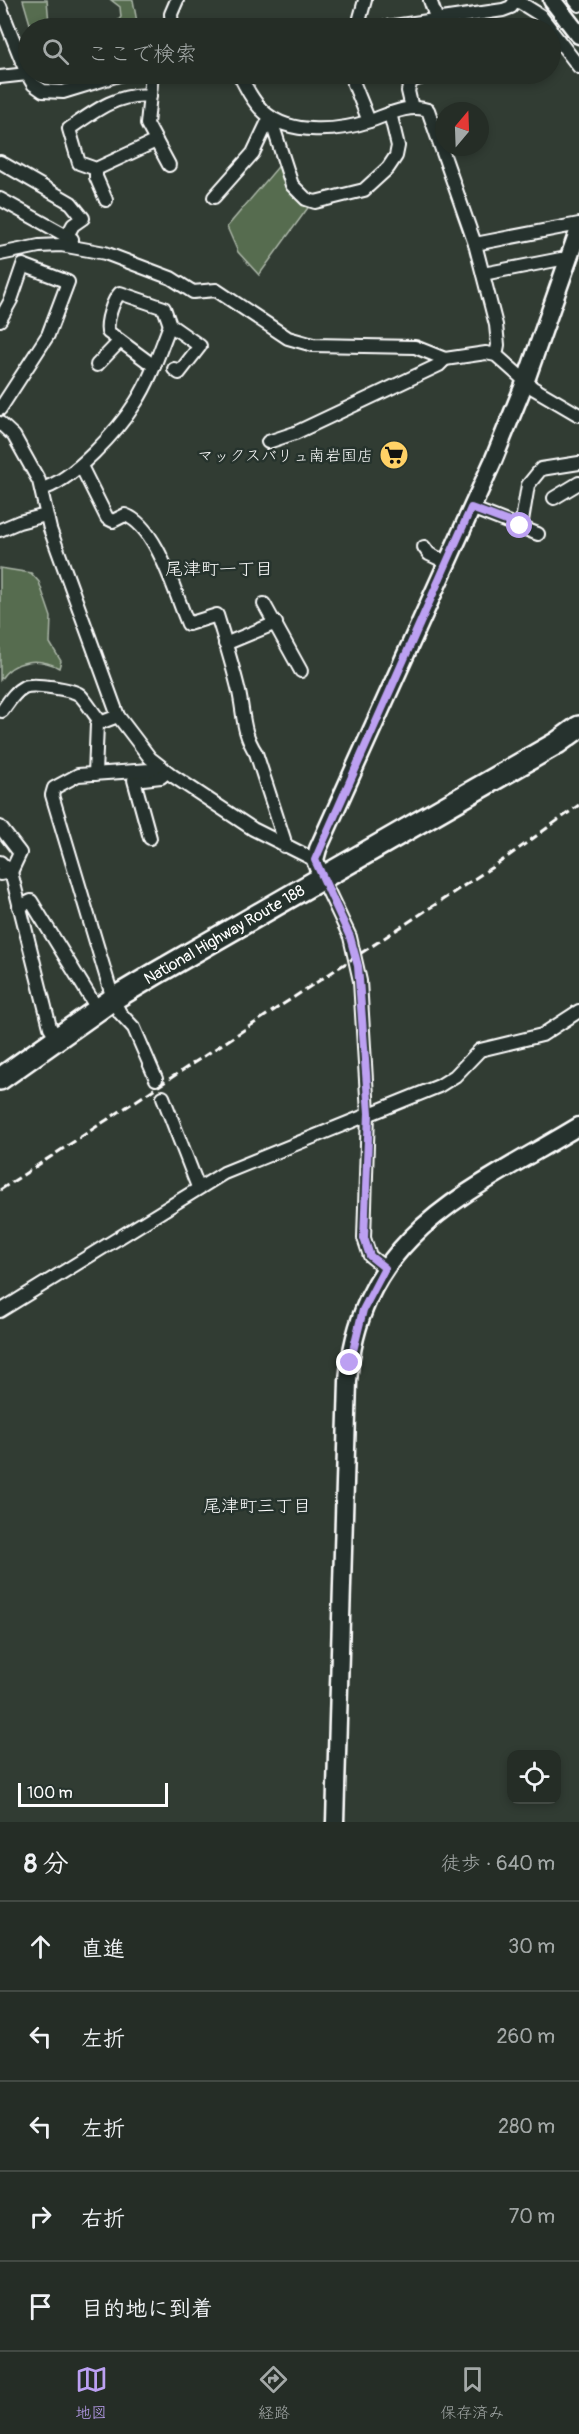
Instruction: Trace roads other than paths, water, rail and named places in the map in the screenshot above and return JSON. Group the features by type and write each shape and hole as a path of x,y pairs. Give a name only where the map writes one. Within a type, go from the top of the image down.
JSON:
{"highway":[{"name":"National Highway Route 188","path":"0,1079 106,1005 319,869 578,731"}],"street":[{"path":"171,18 177,0"},
{"path":"360,18 365,0"},
{"path":"430,0 436,18"},
{"path":"450,18 503,10 512,7 516,0 542,18"},
{"path":"552,0 579,35"},
{"path":"575,0 579,5"},
{"path":"0,6 18,51"},
{"path":"561,43 579,67"},
{"path":"0,77 18,75"},
{"path":"33,84 43,91 63,92 89,84"},
{"path":"151,84 147,124 170,165"},
{"path":"245,84 262,110 270,117 315,129 342,129 412,108 428,110 433,119 445,167 462,204 475,244 496,325 498,345 496,355"},
{"path":"354,84 369,121"},
{"path":"410,84 408,91 412,108"},
{"path":"150,96 142,95 101,106 69,129 79,164 96,169 156,141"},
{"path":"270,117 292,185 298,193 315,202 358,193 388,168 398,146 390,113"},
{"path":"214,197 253,153 270,117"},
{"path":"0,162 71,203 83,218 73,225 67,236"},
{"path":"96,169 96,177 106,200"},
{"path":"0,199 67,236 81,248"},
{"path":"475,244 579,224"},
{"path":"319,869 446,562 526,380 579,229"},
{"path":"0,254 39,246 81,248 105,254 171,278 193,292 216,290 298,342 324,345 415,347 445,359 486,353 496,355 551,401 579,416"},
{"path":"483,274 561,259 568,261"},
{"path":"0,320 4,302 22,265 68,282 48,335 0,409"},
{"path":"154,366 108,332 107,327 116,297 120,293 164,308 170,325 200,346 179,373 174,369"},
{"path":"41,489 49,487 81,466 136,403 170,325"},
{"path":"97,365 120,341"},
{"path":"268,442 295,433 439,365 445,359"},
{"path":"0,423 14,435 41,489 46,515 118,716 162,768 253,829 319,869 350,937 358,966 369,1113 364,1238 370,1256 385,1268"},
{"path":"520,526 528,485 542,469 576,464 579,477"},
{"path":"81,466 107,518 113,521 125,515 146,530 154,543 188,624 217,615 238,689 249,742 256,753 284,839 284,846"},
{"path":"554,498 579,483"},
{"path":"471,508 538,534"},
{"path":"0,530 46,515"},
{"path":"424,547 429,554 446,562"},
{"path":"264,604 301,671"},
{"path":"225,644 276,623"},
{"path":"2,711 11,697 25,686 44,686 74,691 82,697 100,721"},
{"path":"100,721 118,716"},
{"path":"95,774 100,721"},
{"path":"106,1005 52,795 54,788 70,777 162,768"},
{"path":"150,838 134,780 160,777 162,768"},
{"path":"0,827 20,853 5,873"},
{"path":"0,862 19,907 50,1027 57,1038"},
{"path":"19,907 31,901 106,1005 120,1013 134,1028 156,1079"},
{"path":"0,1311 224,1173 447,1082 480,1050 542,1035 579,1011"},
{"path":"163,1097 198,1187"},
{"path":"335,1822 350,1363 363,1310 385,1268 399,1248 439,1211 579,1126"}],"railway":[{"path":"0,1190 503,860 579,805"}],"place":[{"name":"マックスバリュ南岩国店","path":"394,455"}],"district":[{"name":"尾津町一丁目","path":"219,569"},
{"name":"尾津町三丁目","path":"257,1506"}]}
